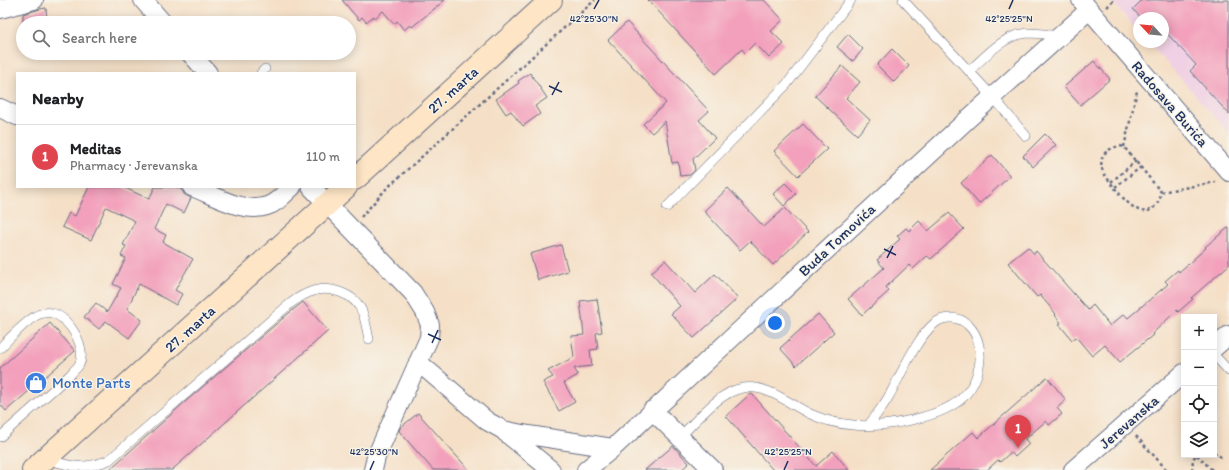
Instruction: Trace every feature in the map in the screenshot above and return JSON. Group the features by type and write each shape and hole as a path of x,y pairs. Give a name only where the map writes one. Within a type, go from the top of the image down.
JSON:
{"street":[{"path":"0,10 34,0"},
{"path":"143,0 157,16"},
{"name":"27. marta","path":"356,178 551,0"},
{"name":"Buda Tomovića","path":"586,470 612,448 1060,36 1085,5"},
{"name":"Radosava Burića","path":"1085,5 1226,176"},
{"path":"196,60 207,72"},
{"path":"0,108 16,116"},
{"path":"195,188 241,206 257,208 268,206 279,200 291,188"},
{"path":"312,188 413,294 425,312 430,325 429,338 376,457 373,470"},
{"name":"27. marta","path":"39,464 345,188"},
{"path":"1217,345 1229,334"},
{"path":"418,362 487,421 503,430 551,470"},
{"name":"Jerevanska","path":"1074,470 1181,377"},
{"path":"652,410 713,470"},
{"path":"503,430 612,448"}],"lane":[{"path":"667,207 787,84 850,0"},
{"path":"903,0 993,97 1026,136"},
{"path":"969,71 1003,42 1014,36 1027,33 1060,36"},
{"path":"39,464 86,468 98,466 109,460 285,308 310,292 329,289 349,296 358,304 363,314 369,339"},
{"path":"0,348 25,324 38,314 51,312 64,320 76,334 81,351 79,364 71,374 0,437"},
{"path":"680,437 709,408 732,392 742,388 753,387 776,394 815,417 841,423 868,426 886,425 920,419 956,403 966,395 972,386 979,366 980,356 977,337 972,329 966,323 954,318 942,319 936,322 920,341 887,399 868,426"},
{"path":"1217,358 1229,371"}],"path":[{"path":"350,229 386,189 595,0"},
{"path":"1124,147 1138,86"},
{"path":"1120,146 1124,147 1136,161 1161,192 1160,200 1152,210 1146,212 1141,212 1131,206 1110,182 1101,167 1101,161 1104,154 1108,150 1120,146"},
{"path":"1110,182 1136,161"},
{"path":"1115,187 1141,167"},
{"path":"1161,192 1226,176"},
{"path":"1125,424 1167,470"},
{"path":"1217,454 1222,458"},
{"path":"1192,470 1194,458"},
{"path":"1199,458 1212,470"}],"shaded area":[{"path":"1111,0 1229,0 1229,133 1153,48 1169,48 1169,12 1133,12 1133,25"}],"building":[{"path":"342,0 445,0 412,27 410,25 404,30 397,21 394,24 383,11 375,18 374,16 366,22 362,17 359,20"},
{"path":"648,0 764,0 783,20 771,31 784,44 769,58 755,43 745,53 742,49 716,74"},
{"path":"1142,0 1229,0 1229,114 1190,71 1196,65 1169,36 1169,12 1136,12 1133,9"},
{"path":"46,8 47,16 23,16 23,14"},
{"path":"627,22 709,111 699,120 715,138 693,159 695,170 690,175 680,176 678,162 672,163 665,121 652,133 643,124 666,103 608,40"},
{"path":"848,34 863,49 853,61 837,47"},
{"path":"892,49 909,66 894,82 877,65"},
{"path":"1094,61 1110,79 1080,105 1064,87"},
{"path":"842,66 860,82 846,98 870,120 857,135 815,96"},
{"path":"530,73 547,98 535,106 540,114 523,126 511,111 506,114 496,99 519,83 518,81"},
{"path":"803,124 827,149 798,176 774,151"},
{"path":"1045,134 1056,145 1033,167 1023,156"},
{"path":"992,155 1010,176 979,204 961,183"},
{"path":"785,183 796,194 784,206 773,194"},
{"path":"89,188 125,188 149,199 154,188 178,188 182,190 184,194 191,198 184,213 166,204 154,229 166,235 163,242 193,259 175,290 182,294 176,305 139,284 127,309 142,320 129,338 106,321 99,329 84,317 96,303 107,312 121,288 113,284 126,258 121,256 126,246 123,245 135,221 106,207 91,240 62,227 69,213 75,216"},
{"path":"728,188 764,227 785,208 808,232 773,265 750,241 740,250 704,211"},
{"path":"949,213 964,229 931,259 927,256 913,269 909,265 886,287 889,291 862,315 848,299 884,268 877,260 900,239 897,236 906,228 909,231 919,221 928,231"},
{"path":"1229,227 1229,265 1191,298 1193,299 1178,312 1177,310 1152,334 1153,335 1120,362 1105,345 1092,356 1076,337 1072,340 1059,324 1061,323 1055,315 1056,314 1040,295 1037,297 1008,263 1028,247 1034,254 1036,251 1088,310 1093,305 1110,326 1124,314 1128,318 1168,284 1165,281 1178,270 1179,272"},
{"path":"561,245 568,271 538,280 530,254"},
{"path":"665,260 695,293 715,274 738,298 694,338 671,314 680,306 651,273"},
{"path":"597,299 602,332 596,333 598,349 590,350 592,366 574,368 578,375 564,383 575,402 559,411 543,382 553,377 548,371 574,357 571,336 584,335 580,301"},
{"path":"303,302 328,331 172,470 109,470 185,402"},
{"path":"818,314 834,332 796,366 780,348"},
{"path":"50,323 75,351 6,411 0,404 0,368"},
{"path":"1047,377 1066,400 1057,408 1062,414 1049,425 1046,421 1025,439 1029,444 1015,457 1011,452 1000,462 998,460 987,470 930,470 973,432 978,438"},
{"path":"750,394 752,394 816,466 833,451 849,470 773,470 726,416"},
{"path":"418,413 469,470 433,470 399,431 400,428"},
{"path":"673,446 689,463 681,470 645,470"}],"place":[{"name":"Monte Parts","path":"36,383"},
{"name":"Meditas","path":"1018,448"}]}
